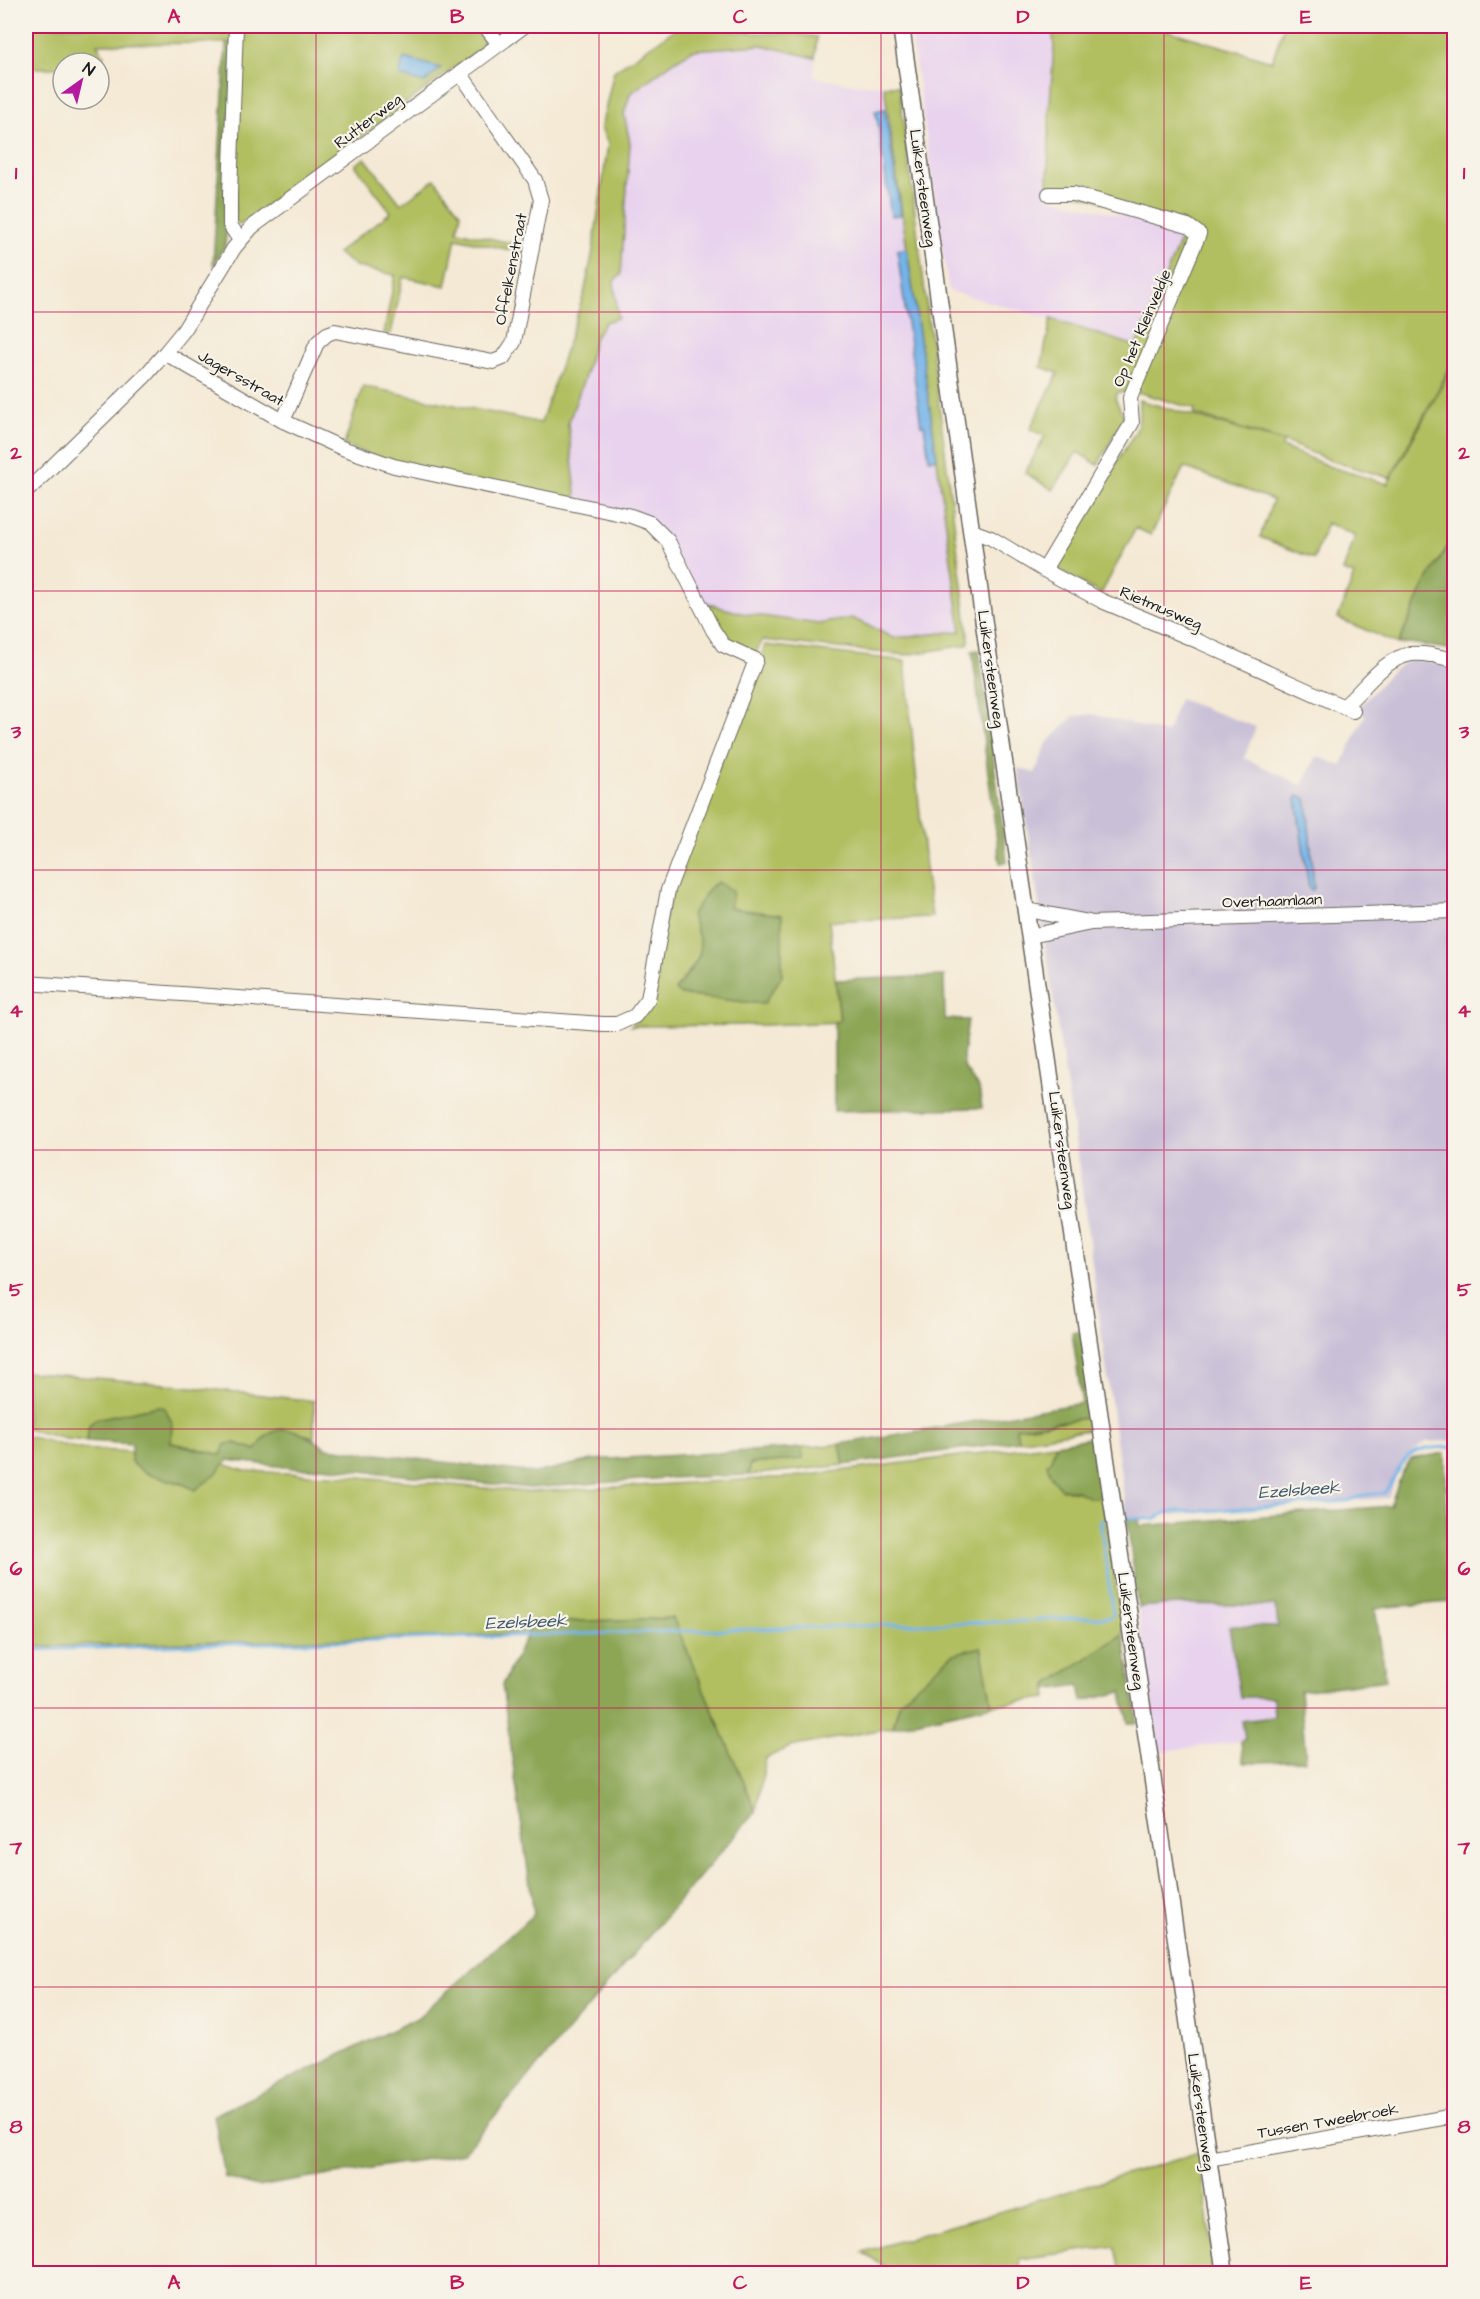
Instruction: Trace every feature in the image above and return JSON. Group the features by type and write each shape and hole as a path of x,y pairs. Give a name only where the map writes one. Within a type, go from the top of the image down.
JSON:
{"main road":[{"name":"Luikersteenweg","path":"901,26 1030,936 1225,2274"}],"street":[{"path":"236,26 230,225 240,240"},
{"path":"485,26 499,44"},
{"name":"Rutterweg","path":"26,492 145,376 165,353 184,330 240,240 252,227 524,26"},
{"name":"Offelkenstraat","path":"283,421 317,343 327,334 335,331 493,362 503,358 513,342 541,200 535,180 460,73"},
{"name":"Op het Kleinveldje","path":"1044,570 1132,423 1130,398 1199,234 1188,226 1074,194 1049,194"},
{"name":"Jagersstraat","path":"26,983 617,1024 635,1016 648,999 669,890 756,660 723,645 713,630 668,541 650,523 631,516 394,466 342,448 283,421 165,353"},
{"name":"Rietmusweg","path":"972,531 991,538 1102,601 1200,642 1348,709 1382,669 1395,660 1412,654 1433,655 1455,660"},
{"name":"Overhaamlaan","path":"1027,910 1091,923"},
{"name":"Overhaamlaan","path":"1030,936 1091,923 1455,911"},
{"name":"Tussen Tweebroek","path":"1208,2159 1455,2116"}],"shaded area":[{"path":"910,26 1051,26 1053,52 1047,123 1046,197 1186,231 1137,347 1051,319 949,291"},
{"path":"762,45 815,58 814,77 859,85 884,86 961,631 894,638 852,618 819,624 741,613 705,603 661,530 577,502 568,424 584,379 595,337 605,322 618,318 614,281 621,275 630,143 624,114 630,94 693,50"},
{"path":"1412,659 1454,667 1454,1441 1425,1442 1403,1459 1388,1498 1127,1519 1078,1160 1018,768 1035,773 1047,743 1074,716 1092,714 1167,733 1179,699 1256,727 1244,758 1302,785 1317,756 1341,766 1365,715 1357,710 1392,671"},
{"path":"1180,1604 1276,1606 1278,1627 1229,1626 1273,1696 1274,1718 1241,1741 1157,1752 1138,1607"}],"green space":[{"path":"26,26 233,26 233,43 97,44 101,51 51,51 51,68 26,68"},
{"path":"238,26 479,26 485,38 482,47 473,54 240,225 235,221"},
{"path":"680,26 712,26 736,32 817,37 815,58 762,45 693,50 630,94 624,114 630,143 621,275 614,281 618,318 605,322 595,337 584,379 568,424 577,502 391,463 344,445 363,386 541,423 584,294 592,256 608,144 601,128 614,71"},
{"path":"1052,26 1152,26 1272,61 1284,26 1454,26 1454,360 1390,478 1332,461 1288,443 1194,414 1195,409 1141,393 1118,392 1115,398 1124,417 1098,465 1077,452 1053,490 1025,473 1045,436 1030,429 1058,373 1041,367 1051,319 1136,346 1187,224 1048,186 1049,117 1054,45"},
{"path":"226,43 233,43 227,225 225,246 213,265"},
{"path":"884,86 899,86 969,642 967,645 905,655 762,640 755,655 726,643 705,603 741,613 818,624 852,618 894,638 961,631"},
{"path":"365,158 401,204 435,179 461,214 457,231 525,246 524,253 456,238 446,286 403,277 391,334 384,333 395,275 357,267 337,253 391,212 355,165"},
{"path":"1454,364 1454,536 1426,582 1398,644 1338,618 1354,575 1343,571 1355,536 1327,523 1314,559 1260,537 1273,500 1184,467 1151,535 1136,528 1101,594 1052,567 1136,431 1139,420 1139,400 1283,442 1282,447 1331,467 1388,484"},
{"path":"1454,536 1454,650 1410,643 1398,644 1426,582"},
{"path":"765,645 905,661 932,917 829,921 840,1022 631,1026 644,1013 671,890","holes":["691,915 764,1004 681,995 676,990 699,956 700,941"]},
{"path":"979,650 1007,862 1000,863 972,651"},
{"path":"718,882 733,891 730,908 782,915 782,976 764,1004 681,995 675,990 699,956 699,939 691,915 710,887"},
{"path":"944,976 945,1019 968,1020 963,1056 964,1067 979,1088 982,1108 834,1111 834,1022 840,1021 836,980"},
{"path":"1072,1332 1082,1332 1093,1417 1016,1428 1018,1441 844,1465 840,1444 1082,1403"},
{"path":"26,1372 165,1384 314,1401 314,1439 309,1435 267,1435 256,1450 235,1443 221,1455 171,1443 172,1423 159,1406 96,1419 89,1425 87,1441 66,1439 26,1429"},
{"path":"159,1406 165,1408 172,1423 171,1443 221,1455 225,1444 235,1443 256,1450 266,1436 283,1429 299,1432 327,1448 535,1473 592,1460 801,1448 803,1459 750,1464 749,1475 666,1478 531,1488 321,1467 301,1469 228,1460 214,1476 195,1490 179,1482 156,1477 139,1469 131,1462 132,1444 87,1441 89,1425 96,1419"},
{"path":"1093,1417 1094,1429 1018,1441 1016,1428"},
{"path":"26,1436 80,1449 131,1452 131,1462 139,1469 195,1490 224,1464 245,1471 349,1476 530,1492 792,1477 1056,1444 1051,1460 1067,1491 1103,1498 1123,1634 1047,1685 1047,1698 992,1705 981,1647 900,1701 893,1727 790,1747 766,1758 756,1811 673,1618 533,1623 529,1632 468,1636 26,1647"},
{"path":"1095,1437 1103,1497 1090,1498 1077,1491 1061,1489 1051,1477 1047,1463 1051,1460 1056,1444"},
{"path":"840,1444 844,1465 749,1475 750,1464 802,1459 801,1448"},
{"path":"1445,1453 1450,1602 1375,1608 1386,1680 1300,1691 1306,1760 1243,1763 1241,1741 1245,1739 1242,1721 1274,1717 1273,1697 1240,1697 1229,1626 1278,1627 1276,1606 1180,1604 1138,1607 1127,1519 1139,1519 1140,1526 1390,1506 1402,1473 1411,1459"},
{"path":"673,1618 756,1811 463,2153 257,2187 225,2178 214,2115 417,2018 534,1914 502,1685 533,1623"},
{"path":"1123,1634 1138,1723 1128,1723 1122,1692 1082,1701 1079,1685 1047,1690 1047,1685"},
{"path":"981,1647 992,1705 893,1727 900,1701 953,1654"},
{"path":"1199,2153 1216,2273 1120,2273 1115,2246 1019,2259 1020,2274 894,2273 862,2252"}],"water":[{"path":"404,58 441,68 424,83 399,76"},
{"path":"885,109 901,215 891,216 875,111"},
{"path":"906,248 937,458 929,459 924,425 921,425 897,250"},
{"path":"1298,796 1304,797 1307,801 1314,888 1312,890 1309,888 1296,799"}],"waterway":[{"name":"Ezelsbeek","path":"1126,1518 1155,1519 1165,1513 1177,1511 1347,1501 1364,1495 1384,1493 1410,1455 1421,1450 1454,1447"},
{"name":"Ezelsbeek","path":"1033,1620 1111,1617 1113,1614 1100,1520 1104,1520"},
{"name":"Ezelsbeek","path":"26,1650 1028,1621"}]}
